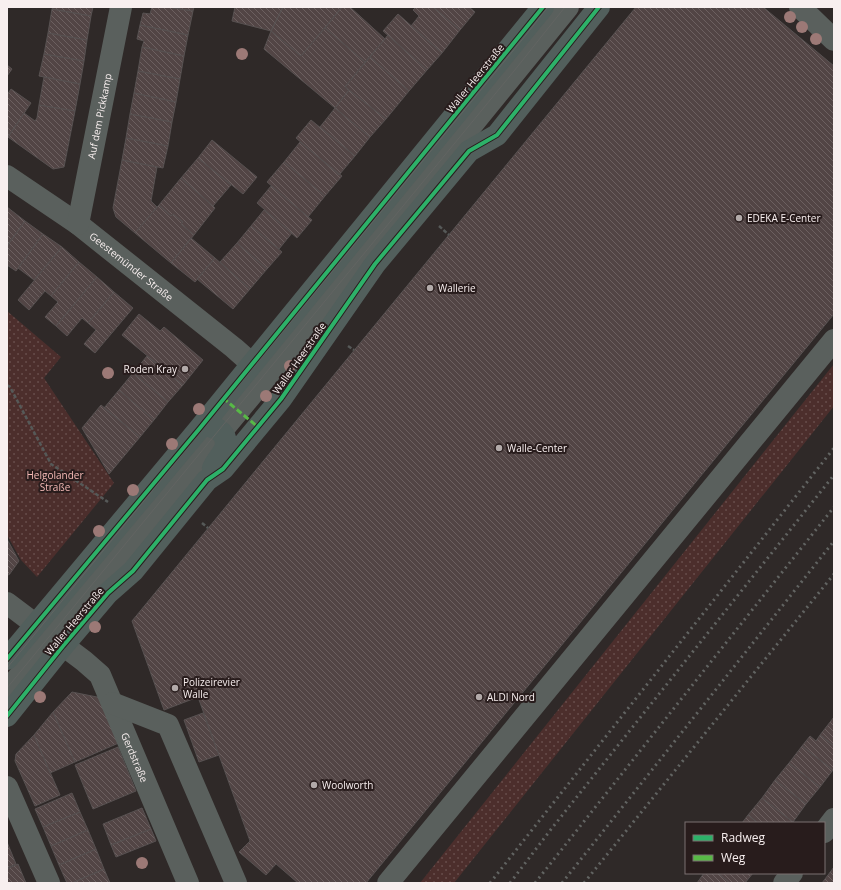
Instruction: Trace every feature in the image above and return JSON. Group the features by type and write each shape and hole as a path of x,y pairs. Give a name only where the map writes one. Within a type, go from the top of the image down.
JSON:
{"main road":[{"name":"Waller Heerstraße","path":"7,716 50,636 127,515 200,428 543,7"},
{"name":"Waller Heerstraße","path":"7,660 50,636 108,593 133,571 207,480 223,469 281,399 376,264 420,210 469,151 497,135 599,7"},
{"path":"200,428 206,425 216,427 222,431 225,441 224,450 215,462 207,480"}],"street":[{"name":"Auf dem Pickkamp","path":"78,224 121,7"},
{"path":"7,691 50,636 222,431 568,7"},
{"path":"800,7 834,40"},
{"name":"Geestemünder Straße","path":"7,176 78,224 252,364"},
{"path":"388,883 834,340"},
{"path":"7,603 50,636"},
{"name":"Gerdstraße","path":"50,636 100,675 188,883"},
{"path":"112,704 168,726 236,883"},
{"path":"7,787 49,883"},
{"path":"825,831 834,820"},
{"path":"784,883 791,874"}],"path":[{"path":"7,385 10,387 51,464 127,515"}],"green space":[{"name":"Helgolander Straße","path":"7,311 61,357 44,378 114,483 37,577 21,560 7,535"},
{"path":"834,364 834,406 454,883 420,883"}],"building":[{"path":"53,7 93,7 91,16 52,9"},
{"path":"152,7 168,7 193,11 188,35 140,25 143,13 150,14"},
{"path":"168,7 194,7 193,11"},
{"path":"235,7 283,7 271,31 232,21"},
{"path":"283,7 342,7 301,56 271,31"},
{"path":"342,7 350,7 385,39 365,62 325,28"},
{"path":"416,7 433,7 460,30 442,53 411,26 419,16 413,10"},
{"path":"433,7 469,7 475,12 460,30"},
{"name":"Walle-Center","path":"636,7 763,7 834,66 834,314 366,883 298,883 276,864 266,875 239,852 250,841 198,697 164,710 132,621"},
{"path":"52,9 91,16 87,40 48,33"},
{"path":"398,14 442,53 427,70 383,31"},
{"path":"140,25 188,35 184,56 142,47 144,41 137,39"},
{"path":"325,28 365,62 345,87 349,90 335,108 264,49 271,31 301,56"},
{"path":"48,33 87,40 84,61 44,54"},
{"path":"388,35 427,70 409,91 370,57"},
{"path":"142,47 184,56 180,79 138,71"},
{"path":"44,54 84,61 80,84 39,76"},
{"path":"370,57 409,91 386,119 345,87"},
{"path":"7,65 12,69 7,76"},
{"path":"138,71 180,79 176,102 134,93"},
{"path":"44,77 80,84 75,111 39,105"},
{"path":"11,89 31,103 8,137 7,95"},
{"path":"349,90 386,119 370,137 335,108"},
{"path":"134,93 176,102 172,122 130,114"},
{"path":"39,105 75,111 64,167 53,169 8,137 24,113 35,121 37,118"},
{"path":"335,108 370,137 355,156 320,127"},
{"path":"130,114 172,122 168,146 126,138"},
{"path":"311,120 355,156 339,175 296,138"},
{"path":"126,138 168,146 163,168 122,160"},
{"path":"212,140 257,177 243,194 198,158"},
{"path":"300,142 342,176 325,196 284,162"},
{"path":"198,158 231,185 213,206 181,178"},
{"path":"122,160 157,167 151,201 157,207 135,233 116,217 113,208"},
{"path":"284,162 325,196 308,217 267,182"},
{"path":"181,178 215,208 194,235 181,224 183,222 173,214 171,216 159,205"},
{"path":"271,186 312,220 297,238 257,203"},
{"path":"159,205 171,216 173,214 183,222 181,224 194,235 171,263 135,233"},
{"path":"7,207 25,221 7,246"},
{"path":"264,210 292,233 279,249 251,226"},
{"path":"25,221 43,234 16,271 7,265 7,246"},
{"path":"251,226 282,252 267,269 237,243"},
{"path":"43,234 62,247 34,280 18,268"},
{"path":"191,238 215,258 195,282 171,263"},
{"path":"237,243 267,269 250,289 220,262"},
{"path":"62,247 79,262 51,296 45,291 29,310 18,300"},
{"path":"215,258 250,289 233,309 197,279"},
{"path":"79,262 97,277 56,326 45,317 58,302 51,296"},
{"path":"97,277 114,292 88,323 82,318 67,336 56,326"},
{"path":"114,292 133,308 95,353 84,344 96,330 88,323"},
{"path":"139,314 160,331 164,327 203,360 183,385 122,335"},
{"path":"147,356 183,385 168,402 133,373"},
{"path":"133,373 168,402 154,420 119,390"},
{"path":"119,390 154,420 140,437 104,408"},
{"path":"101,405 140,437 109,474 82,428"},
{"path":"7,539 19,561 9,575 7,574"},
{"path":"72,692 102,698 121,742 75,762 53,712"},
{"path":"53,712 75,762 50,773 34,735"},
{"path":"203,713 219,755 199,762 184,720"},
{"path":"834,717 834,746 820,735"},
{"path":"34,735 60,795 35,806 15,761 16,754"},
{"path":"820,735 834,746 833,770 802,746 810,736 816,741"},
{"path":"802,746 833,770 820,787 789,763"},
{"path":"118,747 136,791 93,809 75,765"},
{"path":"789,763 820,787 806,804 775,780"},
{"path":"775,780 806,804 793,822 762,798"},
{"path":"72,793 80,812 43,827 35,809"},
{"path":"762,798 793,822 757,822 748,815"},
{"path":"142,808 151,829 111,845 103,824"},
{"path":"80,812 88,830 51,846 43,827"},
{"path":"748,815 757,822 743,822"},
{"path":"151,829 156,841 116,857 111,845"},
{"path":"88,830 96,849 59,865 51,846"},
{"path":"7,842 16,864 7,868"},
{"path":"96,849 104,869 72,883 67,883 59,865"},
{"path":"18,864 26,883 7,883 7,869"},
{"path":"834,867 834,883 822,883"},
{"path":"104,869 110,883 72,883"},
{"path":"703,874 719,874 730,883 697,883"},
{"path":"719,874 752,874 745,883 730,883"}],"tram line":[{"path":"7,668 548,7"},
{"path":"7,688 565,7"}],"railway":[{"path":"490,883 834,448"},
{"path":"510,883 552,828 834,475"},
{"path":"535,883 834,507"},
{"path":"562,883 834,541"},
{"path":"584,883 834,574"}],"marked path":[{"path":"223,398 258,427"}],"cycle path":[{"path":"7,659 200,428 543,7"},
{"path":"7,716 108,593 133,571 207,480 223,469 281,399 375,264 469,151 497,135 599,7"}],"place":[{"name":"EDEKA E-Center","path":"739,218"},
{"name":"Wallerie","path":"430,288"},
{"name":"Roden Kray","path":"185,369"},
{"name":"Walle-Center","path":"499,448"},
{"name":"Polizeirevier Walle","path":"175,688"},
{"name":"ALDI Nord","path":"479,697"},
{"name":"Woolworth","path":"314,785"}]}
